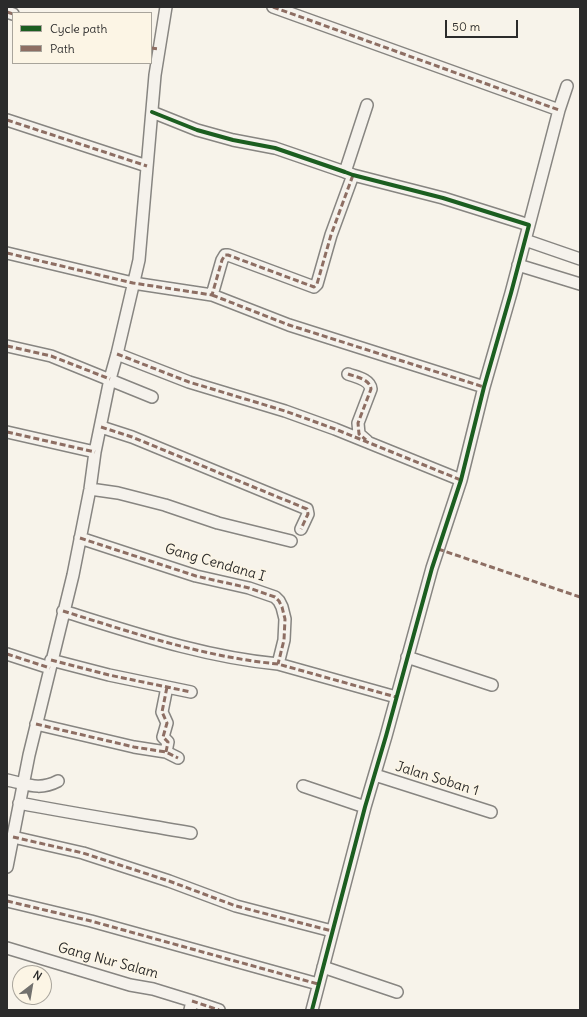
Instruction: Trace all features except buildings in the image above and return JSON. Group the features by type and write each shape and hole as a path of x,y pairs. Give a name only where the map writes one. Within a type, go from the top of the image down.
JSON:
{"street":[{"path":"7,868 36,724 73,575 110,379 139,260 155,75 155,48 166,7"},
{"path":"273,7 559,110"},
{"path":"312,1010 365,807 432,568 461,480 484,387 559,110 568,86"},
{"path":"212,295 222,260 225,255 312,287 316,286 367,105"},
{"path":"152,112 197,130 233,140 275,148 349,173 443,198 529,225"},
{"path":"7,120 147,166"},
{"path":"525,240 580,259"},
{"path":"7,253 133,283 212,295 289,325 484,387"},
{"path":"518,265 580,284"},
{"path":"7,346 51,356 152,397"},
{"path":"117,354 196,384 285,411 370,443 461,480"},
{"path":"348,374 366,381 370,385 371,389 358,423 358,429 362,437 370,443"},
{"path":"101,427 132,437 307,508 308,514 301,529"},
{"path":"7,432 95,452"},
{"path":"90,489 165,505 218,523 291,541"},
{"name":"Gang Cendana I","path":"80,538 196,576 249,588 275,597 282,607 285,619 284,640 278,664"},
{"path":"63,611 176,646 278,664 396,697"},
{"path":"7,654 191,692"},
{"path":"407,657 492,685"},
{"path":"166,752 168,742 163,737 167,723 162,712 167,687"},
{"path":"36,724 134,747 166,752 178,758"},
{"name":"Jalan Soban 1","path":"375,775 491,812"},
{"path":"7,780 39,787 50,785 58,781"},
{"path":"303,786 365,807"},
{"path":"19,804 92,817 119,820 191,834"},
{"path":"13,837 83,854 236,906 332,931"},
{"path":"7,901 91,921 318,984"},
{"name":"Gang Nur Salam","path":"7,948 130,985 153,989 191,1005 219,1010"},
{"path":"323,967 397,992"}],"marked path":[{"path":"273,7 559,110"},
{"path":"7,12 12,14"},
{"path":"152,48 160,49"},
{"path":"7,120 147,166"},
{"path":"7,253 133,283 212,295 222,260 225,255 228,255 314,287 317,284 331,235 353,175"},
{"path":"212,295 289,325 484,387"},
{"path":"7,346 51,356 110,379"},
{"path":"117,354 189,382 285,411 335,429 461,480"},
{"path":"348,374 359,377 368,383 371,389 358,423 359,434 366,440"},
{"path":"101,427 132,437 307,509 308,514 301,529"},
{"path":"7,432 95,452"},
{"path":"80,538 196,576 249,588 275,597 282,607 285,619 284,640 278,664"},
{"path":"438,549 580,597"},
{"path":"63,611 116,628 196,650 250,661 278,664 396,697"},
{"path":"7,654 50,668"},
{"path":"51,660 109,675 191,692"},
{"path":"166,752 168,742 163,737 167,723 162,712 167,687"},
{"path":"36,724 134,747 166,752 178,758"},
{"path":"13,837 83,853 169,881 236,906 332,931"},
{"path":"7,901 91,921 318,984"},
{"path":"192,1001 219,1010"}],"cycle path":[{"path":"152,112 197,130 233,140 275,148 353,175 443,198 529,225 484,387 461,480 432,568 365,807 312,1010"}]}
